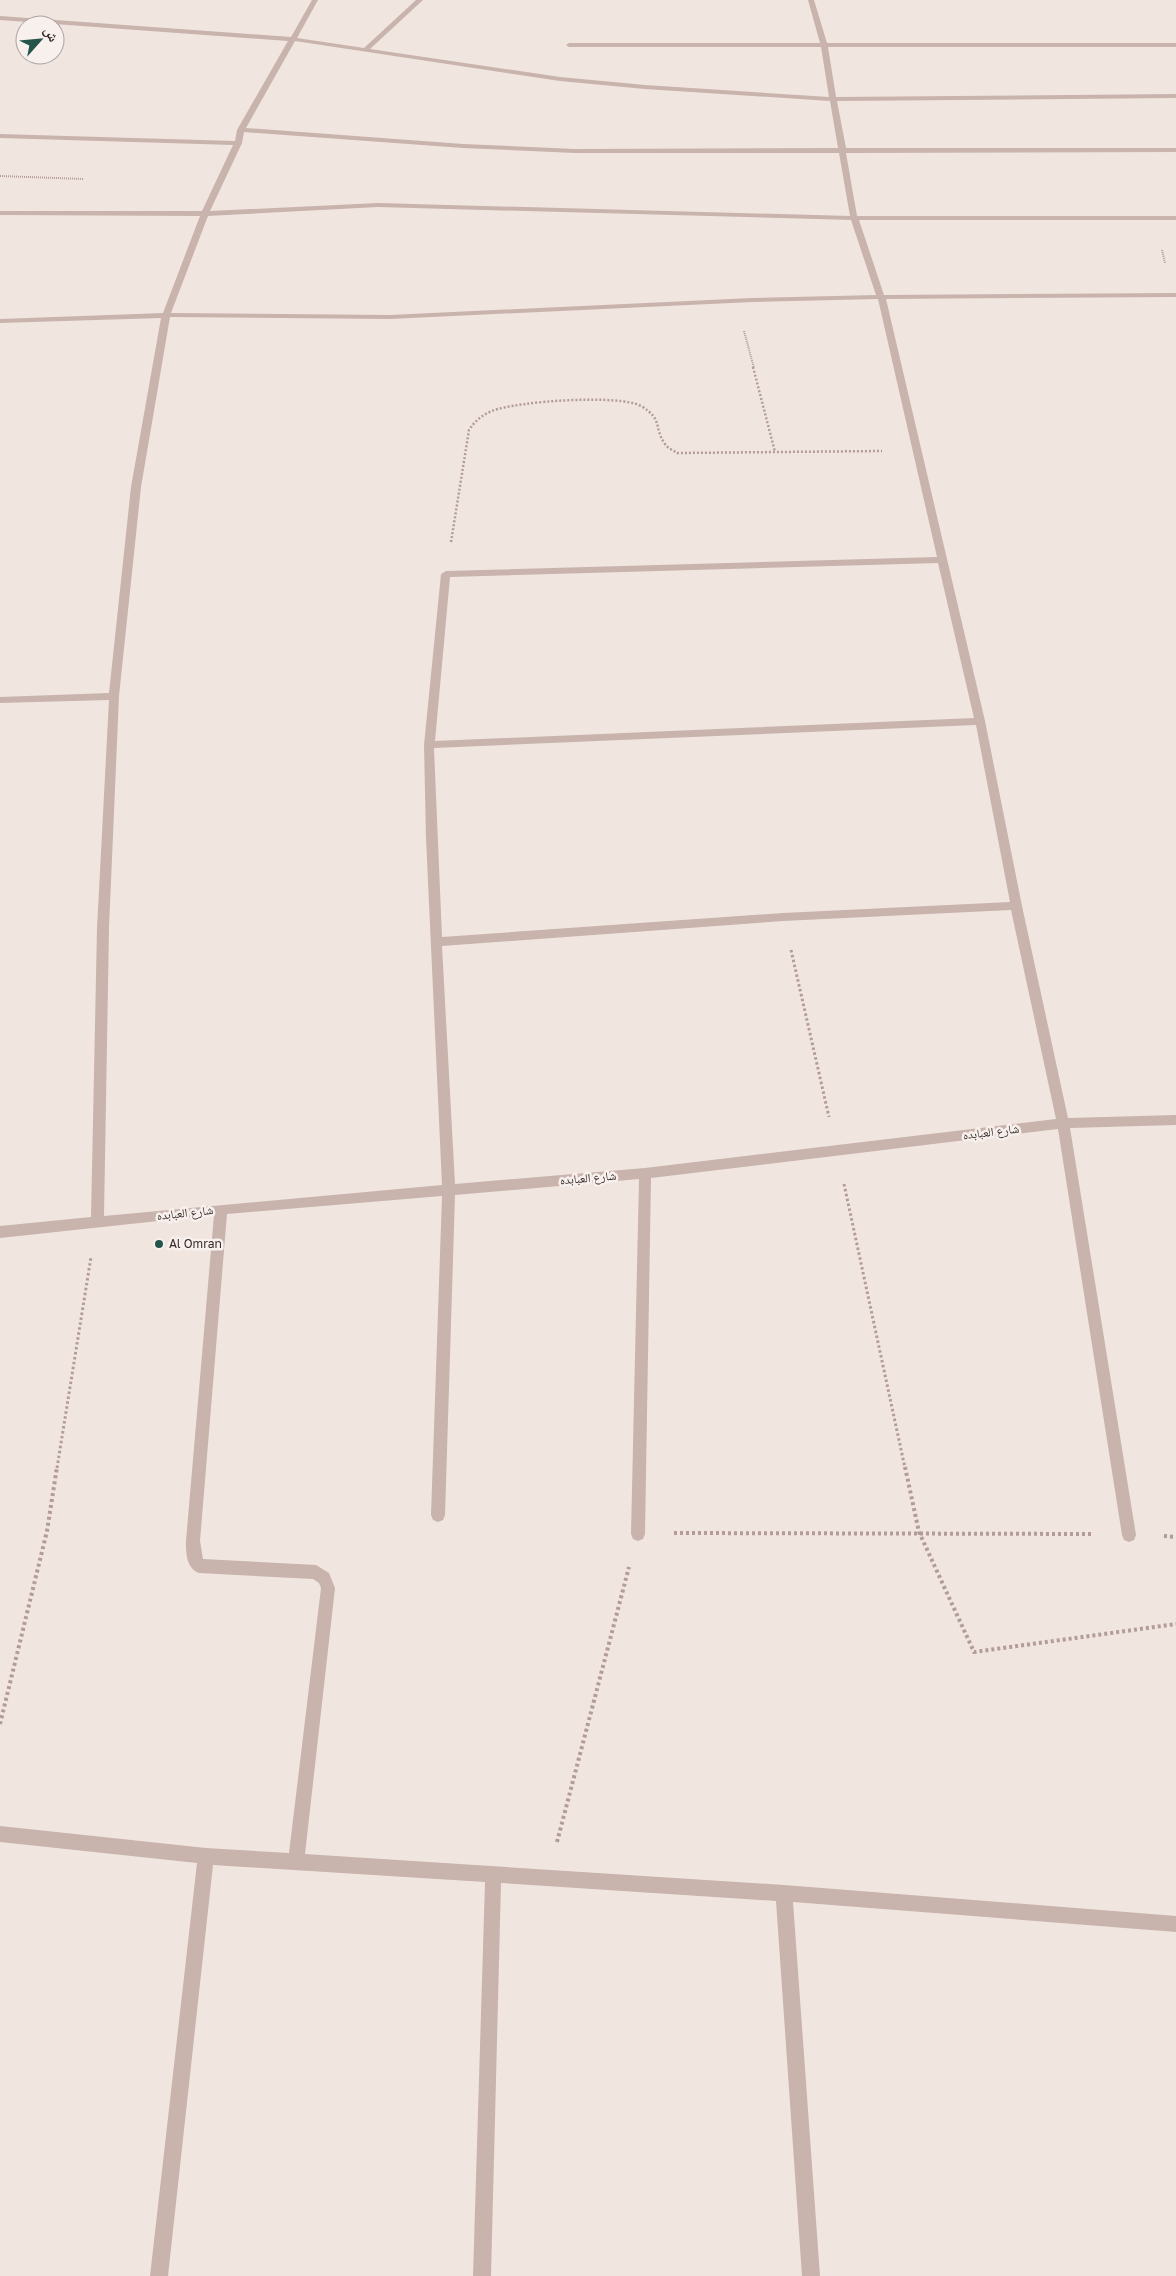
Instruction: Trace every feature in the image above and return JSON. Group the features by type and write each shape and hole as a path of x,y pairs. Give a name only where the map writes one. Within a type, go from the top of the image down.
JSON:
{"street":[{"path":"97,1222 103,928 114,696 136,487 166,315 205,213 238,143 241,130 315,0"},
{"path":"366,49 420,0"},
{"path":"811,0 824,44 854,218 881,296 980,721 1016,906 1063,1123 1129,1535"},
{"path":"0,18 292,40 366,49 560,79 645,87 834,99 1176,96"},
{"path":"569,45 1176,45"},
{"path":"241,130 462,146 575,150 1176,150"},
{"path":"0,136 238,143"},
{"path":"0,213 142,216 388,205 854,218 1176,218"},
{"path":"0,321 166,315 390,318 752,300 881,296 1174,295"},
{"path":"438,1515 449,1190 430,838 429,745 446,574 944,560"},
{"path":"0,700 114,696"},
{"path":"429,745 980,721"},
{"path":"437,942 783,917 1016,906"},
{"name":"شارع العبابده","path":"0,1232 221,1209 645,1173 1063,1123 1176,1120"},
{"path":"638,1534 645,1173"},
{"path":"221,1209 194,1531 194,1558 199,1566 316,1572 324,1578 328,1588 296,1862"},
{"path":"0,1834 206,1856 784,1893 1176,1924"},
{"path":"159,2276 206,1856"},
{"path":"482,2276 493,1875"},
{"path":"784,1893 811,2276"}],"path":[{"path":"1154,218 1174,295"},
{"path":"752,300 744,329 775,452"},
{"path":"446,574 469,430 478,418 496,410 521,404 626,401 639,405 654,415 665,445 677,453 917,451"},
{"path":"783,917 837,1150 919,1532 974,1652 1176,1624"},
{"path":"0,1724 47,1531 97,1222"},
{"path":"547,1879 638,1534 919,1532 1129,1535"}],"place":[{"name":"Al Omran","path":"159,1244"}]}
